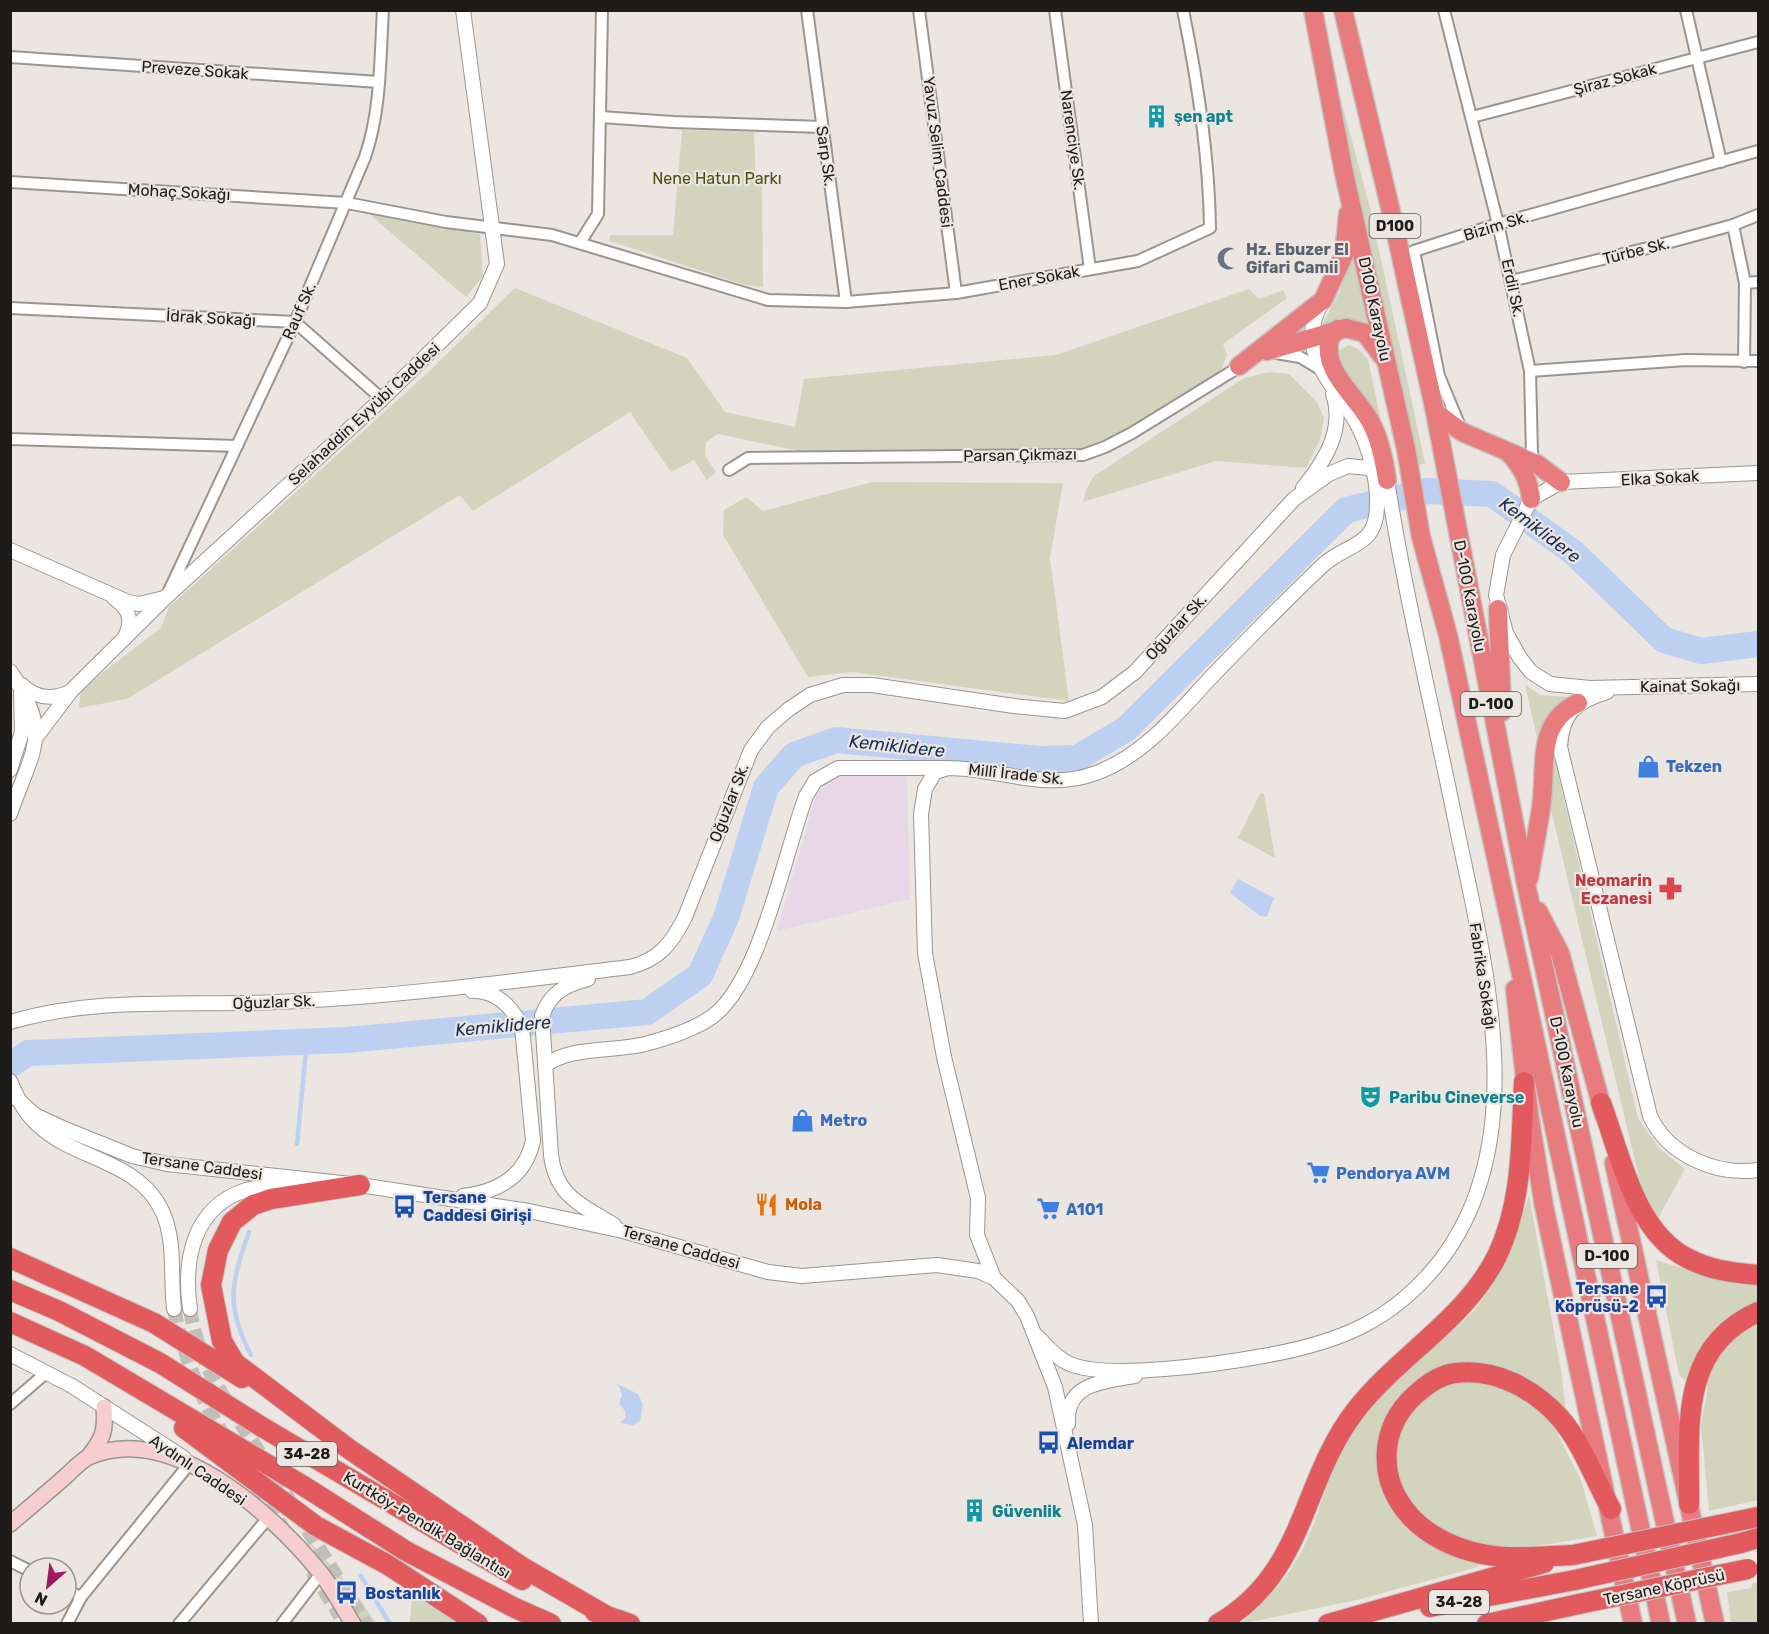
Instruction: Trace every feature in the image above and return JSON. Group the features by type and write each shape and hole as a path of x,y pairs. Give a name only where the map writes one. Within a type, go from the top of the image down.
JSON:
{"highway":[{"name":"D100 Karayolu","path":"1313,10 1344,173 1406,449 1421,537"},
{"name":"D100","path":"1343,10 1393,220 1435,412 1455,519"},
{"path":"1239,366 1323,300 1340,267 1346,245 1348,214 1344,173"},
{"path":"1239,366 1267,351 1313,336 1338,329 1357,329 1365,333 1377,347 1384,361 1400,426"},
{"path":"1338,329 1328,344 1330,361 1372,425 1381,448 1380,475"},
{"path":"1435,412 1462,432 1537,464 1561,482"},
{"path":"1507,451 1520,465 1529,483 1532,499"},
{"name":"D-100 Karayolu","path":"1455,519 1527,889 1687,1623"},
{"name":"D-100 Karayolu","path":"1421,537 1448,635 1661,1623"},
{"path":"1498,609 1504,771"},
{"path":"1578,703 1559,715 1547,737 1542,768 1542,798 1527,889 1560,952 1601,1103 1715,1623"},
{"path":"1504,895 1524,1082 1544,1206 1611,1509 1633,1623"},
{"path":"1218,1623 1238,1612 1254,1597 1281,1563 1300,1529 1336,1440 1355,1411 1381,1380 1436,1332 1477,1288 1496,1257 1511,1221 1518,1187 1524,1082"},
{"path":"1601,1103 1632,1187 1657,1233 1684,1257 1706,1266 1758,1275"},
{"path":"349,1449 235,1363 222,1341 211,1285 224,1234 242,1212 253,1205 280,1197 360,1185"},
{"path":"10,1258 154,1323 349,1449 522,1566 605,1615"},
{"name":"Kurtköy-Pendik Bağlantısı","path":"10,1290 59,1311 160,1363 262,1427 547,1595 630,1623"},
{"path":"1689,1504 1688,1428 1692,1395 1700,1373 1715,1345 1730,1330 1758,1312"},
{"name":"Kurtköy-Pendik Bağlantısı","path":"10,1322 85,1356 302,1485 406,1551 515,1608 551,1623"},
{"path":"85,1356 316,1526 388,1565 478,1623"},
{"path":"1573,1556 1520,1557 1481,1554 1443,1541 1415,1521 1393,1491 1385,1461 1386,1444 1391,1428 1404,1406 1426,1385 1452,1373 1477,1372 1507,1379 1535,1395 1570,1431 1611,1509"},
{"path":"1328,1623 1573,1556 1758,1517"},
{"name":"Tersane Köprüsü","path":"1343,1623 1575,1580 1750,1540"},
{"name":"Tersane Köprüsü","path":"1579,1604 1755,1568"},
{"path":"1551,1623 1579,1604"},
{"name":"34-28","path":"1487,1623 1579,1604"}],"main road":[{"path":"10,1524 89,1456 102,1440 106,1426 104,1407"},
{"path":"89,1456 112,1450 133,1449 174,1456 190,1463"},
{"name":"Aydınlı Caddesi","path":"190,1463 268,1518 295,1542 321,1573 353,1623"}],"street":[{"name":"Rauf Sk.","path":"166,597 295,322 347,203 370,143 379,82 383,10"},
{"name":"Selahaddin Eyyübi Caddesi","path":"37,736 71,692 166,597 382,399 480,303 497,264 463,10"},
{"path":"581,241 598,214 602,10"},
{"name":"Sarp Sk.","path":"807,10 846,302"},
{"name":"Yavuz Selim Caddesi","path":"919,10 956,294"},
{"name":"Narenciye Sk.","path":"1055,10 1090,268"},
{"name":"Ener Sokak","path":"492,226 581,241 768,300 846,302 956,294 1138,261 1210,228 1207,152 1197,78 1183,10"},
{"path":"1686,10 1721,162"},
{"name":"Erdil Sk.","path":"1445,11 1498,224 1530,371 1532,455 1537,464"},
{"name":"Şiraz Sokak","path":"1472,117 1758,42"},
{"name":"Preveze Sokak","path":"10,57 379,82"},
{"path":"601,117 822,127"},
{"name":"Bizim Sk.","path":"1462,432 1439,376 1414,251 1498,224 1758,151"},
{"name":"Mohaç Sokağı","path":"10,182 347,203 446,222 492,226"},
{"name":"Türbe Sk.","path":"1511,281 1733,225 1758,215"},
{"path":"1733,225 1745,283 1744,362"},
{"path":"1745,283 1758,282"},
{"path":"1323,300 1316,316 1313,336 1320,369 1358,428 1380,475 1372,530 1388,532 1396,536"},
{"name":"İdrak Sokağı","path":"10,308 295,322"},
{"path":"295,322 382,399"},
{"name":"Parsan Çıkmazı","path":"729,470 748,458 1083,455 1105,447 1146,425 1239,366 1269,355 1285,353 1300,357 1320,369"},
{"path":"1530,371 1686,360 1758,361"},
{"path":"1294,499 1320,465 1336,433 1338,415 1331,389"},
{"path":"10,439 237,446"},
{"name":"Oğuzlar Sk.","path":"11,1021 81,1006 267,1003 396,993 630,968 656,957 673,939 691,903 745,762 768,727 810,695 836,686 855,684 1065,711 1083,706 1102,698 1128,679 1294,499 1342,467 1355,465 1380,475"},
{"name":"Elka Sokak","path":"1561,482 1758,473"},
{"name":"Fabrika Sokağı","path":"1071,1462 1068,1409 1079,1392 1094,1384 1170,1368 1254,1358 1327,1342 1384,1315 1421,1284 1450,1248 1468,1217 1482,1180 1490,1143 1493,1114 1490,999 1396,536 1380,475"},
{"path":"1561,482 1532,499 1507,546 1496,582 1498,609 1509,640 1526,667 1538,677 1550,684 1568,687 1621,688"},
{"name":"Millî İrade Sk.","path":"994,1278 976,1235 978,1198 944,1057 923,939 920,840 922,803 932,776 948,768 1058,781 1081,778 1113,765 1143,746 1163,728 1275,612 1327,562 1364,541 1372,530"},
{"path":"10,550 103,592 139,604 166,597"},
{"path":"103,592 122,604 130,616 128,631 123,640"},
{"path":"14,675 28,691 46,698 58,698 71,692"},
{"path":"10,814 37,736 33,709 14,675"},
{"path":"10,770 23,723 21,694 14,675"},
{"name":"Kainat Sokağı","path":"1621,688 1758,684"},
{"path":"1621,688 1578,703 1563,728 1562,754 1650,1116 1659,1133 1688,1157 1722,1169 1758,1170"},
{"path":"544,1061 568,1054 613,1050 665,1038 699,1025 721,1009 741,979 760,940 803,803 810,789 821,776 829,771 848,767 948,768"},
{"path":"622,1231 571,1198 560,1186 552,1164 542,1016 547,1003 563,987 630,968"},
{"path":"396,993 478,990 495,996 516,1015 522,1027 533,1141 523,1168 515,1177 494,1189 477,1194 443,1198"},
{"path":"10,1081 17,1099 38,1126 60,1140 130,1174 156,1200 163,1214 171,1246 174,1309"},
{"name":"Tersane Caddesi","path":"17,1099 35,1114 65,1130 150,1161 360,1185 529,1211 622,1231 768,1272 802,1275 937,1265 978,1271 994,1278 1018,1301 1037,1336 1055,1387 1085,1525 1091,1623"},
{"path":"190,1309 187,1285 191,1246 198,1229 210,1213 230,1198 247,1190 331,1182"},
{"name":"Fabrika Sokağı","path":"1037,1336 1062,1360 1085,1369 1170,1368"},
{"name":"Aydınlı Caddesi","path":"10,1354 72,1386 190,1463"},
{"path":"10,1404 46,1373"},
{"path":"67,1623 81,1597 190,1463"},
{"path":"179,1623 268,1518"},
{"path":"282,1623 321,1573"}],"shaded area":[{"path":"865,770 907,775 910,899 777,931 816,794 837,772"}],"green space":[{"path":"1317,11 1369,204 1425,463 1416,466"},
{"name":"Nene Hatun Parkı","path":"682,130 754,132 756,185 762,187 763,287 742,284 610,241 610,235 673,235"},
{"path":"367,212 480,234 483,276 466,297"},
{"path":"1355,244 1377,344 1368,336 1316,336 1340,291"},
{"path":"515,288 687,358 725,412 795,427 804,379 1056,355 1249,289 1259,299 1283,290 1287,298 1223,344 1227,355 1220,372 1105,442 1075,453 804,452 718,434 706,442 705,456 716,472 707,480 694,460 671,472 630,412 473,511 460,495 127,699 79,708 81,689 161,628 169,607 422,378"},
{"path":"1349,345 1358,349 1368,359 1388,455 1334,357"},
{"path":"1269,372 1289,374 1317,402 1324,418 1320,440 1306,468 1216,461 1083,502 1086,490 1094,476 1244,378"},
{"path":"872,482 1063,483 1050,558 1069,701 852,672 808,677 723,535 724,510 746,497 763,511"},
{"path":"1525,685 1541,695 1582,698 1539,746"},
{"path":"1551,744 1638,1118 1659,1148 1685,1169 1657,1220 1642,1190 1546,789"},
{"path":"1261,792 1264,794 1275,858 1238,838"},
{"path":"1529,1195 1562,1376 1566,1414 1485,1380 1447,1368 1426,1374 1408,1387 1394,1404 1384,1424 1378,1446 1378,1469 1382,1490 1393,1509 1410,1526 1477,1563 1478,1567 1357,1600 1240,1624 1287,1575 1299,1556 1340,1456 1356,1428 1400,1377 1467,1318 1485,1296 1508,1254"},
{"path":"1656,1260 1703,1275 1758,1283 1758,1302 1734,1316 1714,1334 1698,1355 1685,1380 1679,1375"},
{"path":"1758,1319 1758,1500 1709,1511 1701,1425 1708,1387 1704,1383 1724,1346"},
{"path":"1464,1381 1507,1386 1536,1406 1562,1432 1558,1435 1581,1480 1597,1536 1524,1547 1488,1547 1453,1538 1436,1529 1422,1516 1410,1502 1395,1468 1394,1450 1397,1432 1406,1414 1413,1407 1444,1386"},
{"path":"307,1539 352,1588 376,1623 359,1623"},
{"path":"1758,1582 1758,1623 1731,1623 1727,1592 1751,1588 1753,1583"},
{"path":"412,1595 450,1616 457,1623 410,1623"}],"water":[{"path":"1238,879 1274,898 1267,917 1260,916 1230,893"},
{"path":"618,1384 638,1394 643,1404 640,1421 633,1425 620,1423 625,1418 625,1411 619,1403 622,1395"}],"waterway":[{"name":"Kemiklidere","path":"10,1065 28,1053 347,1040 647,1012 700,975 726,918 766,787 794,755 836,740 1039,759 1077,758 1126,729 1346,510 1428,491 1492,494 1573,552 1664,640 1701,651 1758,644"},
{"path":"297,1144 307,1040"},
{"path":"249,1232 235,1281 234,1308 237,1322 251,1355"},
{"path":"361,1576 390,1624"}],"tunnel":[{"path":"174,1309 194,1375 207,1406 225,1437"},
{"path":"190,1309 201,1352 219,1389 366,1624"},
{"path":"256,1486 283,1528"},
{"path":"312,1571 340,1616"}],"place":[{"name":"şen apt","path":"1156,116"},
{"name":"Hz. Ebuzer El Gifari Camii","path":"1228,258"},
{"name":"Tekzen","path":"1648,766"},
{"name":"Neomarin Eczanesi","path":"1670,889"},
{"name":"Paribu Cineverse","path":"1371,1097"},
{"name":"Metro","path":"802,1120"},
{"name":"Pendorya AVM","path":"1318,1173"},
{"name":"Mola","path":"767,1204"},
{"name":"Tersane Caddesi Girişi","path":"405,1206"},
{"name":"A101","path":"1048,1209"},
{"name":"Tersane Köprüsü-2","path":"1657,1297"},
{"name":"Alemdar","path":"1049,1443"},
{"name":"Güvenlik","path":"974,1511"},
{"name":"Bostanlık","path":"347,1593"}]}
